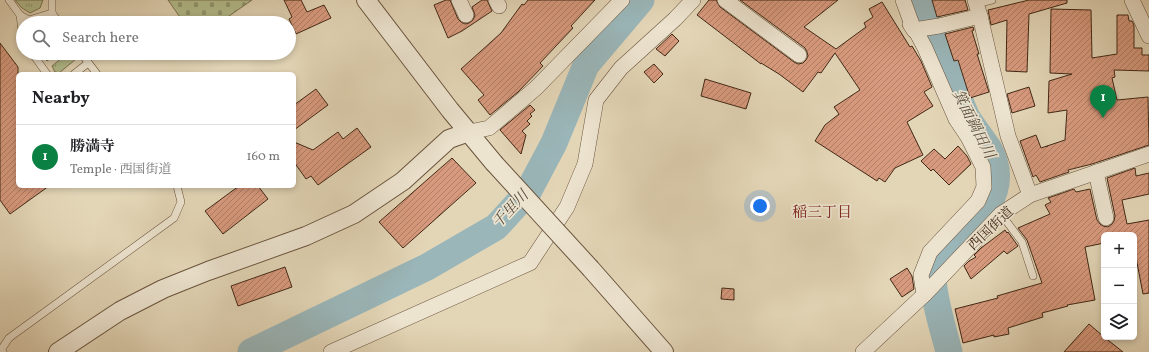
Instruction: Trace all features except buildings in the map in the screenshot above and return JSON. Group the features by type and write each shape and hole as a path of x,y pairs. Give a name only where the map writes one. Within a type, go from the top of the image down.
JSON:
{"street":[{"path":"366,0 450,110 494,163 664,352"},
{"path":"459,0 466,15"},
{"path":"58,352 120,311 164,289 208,271 306,236 354,214 403,181 449,139 468,132 490,128 536,88 622,0"},
{"path":"331,352 530,264 567,207 585,164 596,100 621,68 675,19 693,0"},
{"path":"725,0 799,55"},
{"path":"895,0 918,30"},
{"path":"903,0 918,30 917,33 956,119 968,137 983,167 984,187 978,201 930,252 921,275 925,294"},
{"path":"1132,0 1149,36"},
{"path":"918,30 939,26 977,7 1008,136 1030,195"},
{"name":"西国街道","path":"863,352 925,294 1001,214 1030,195 1149,154"},
{"path":"1096,172 1106,218"}],"lane":[{"path":"9,0 20,15"},
{"path":"52,0 52,13 54,16"},
{"path":"977,7 992,0"},
{"path":"43,16 52,13"},
{"path":"37,60 46,72"},
{"path":"86,60 95,72"},
{"path":"77,72 88,63"},
{"path":"3,352 1,350 9,338 174,218 181,202 178,188"},
{"path":"1001,214 1022,242 1033,276"}],"green space":[{"path":"15,0 43,0 40,8 30,13 22,8"},
{"path":"168,0 252,0 229,16 179,16"},
{"path":"59,60 75,60 60,72 55,72 52,66"}],"waterway":[{"name":"千里川","path":"251,352 427,267 496,227 528,192 554,143 586,65 641,0"},
{"name":"箕面鍋田川","path":"917,0 926,16 967,118 989,149 996,168 995,189 987,205 959,237 940,255 934,267 933,276 935,297 949,352"}],"place":[{"name":"勝満寺","path":"1103,118"}],"district":[{"name":"稲三丁目","path":"822,212"}]}
